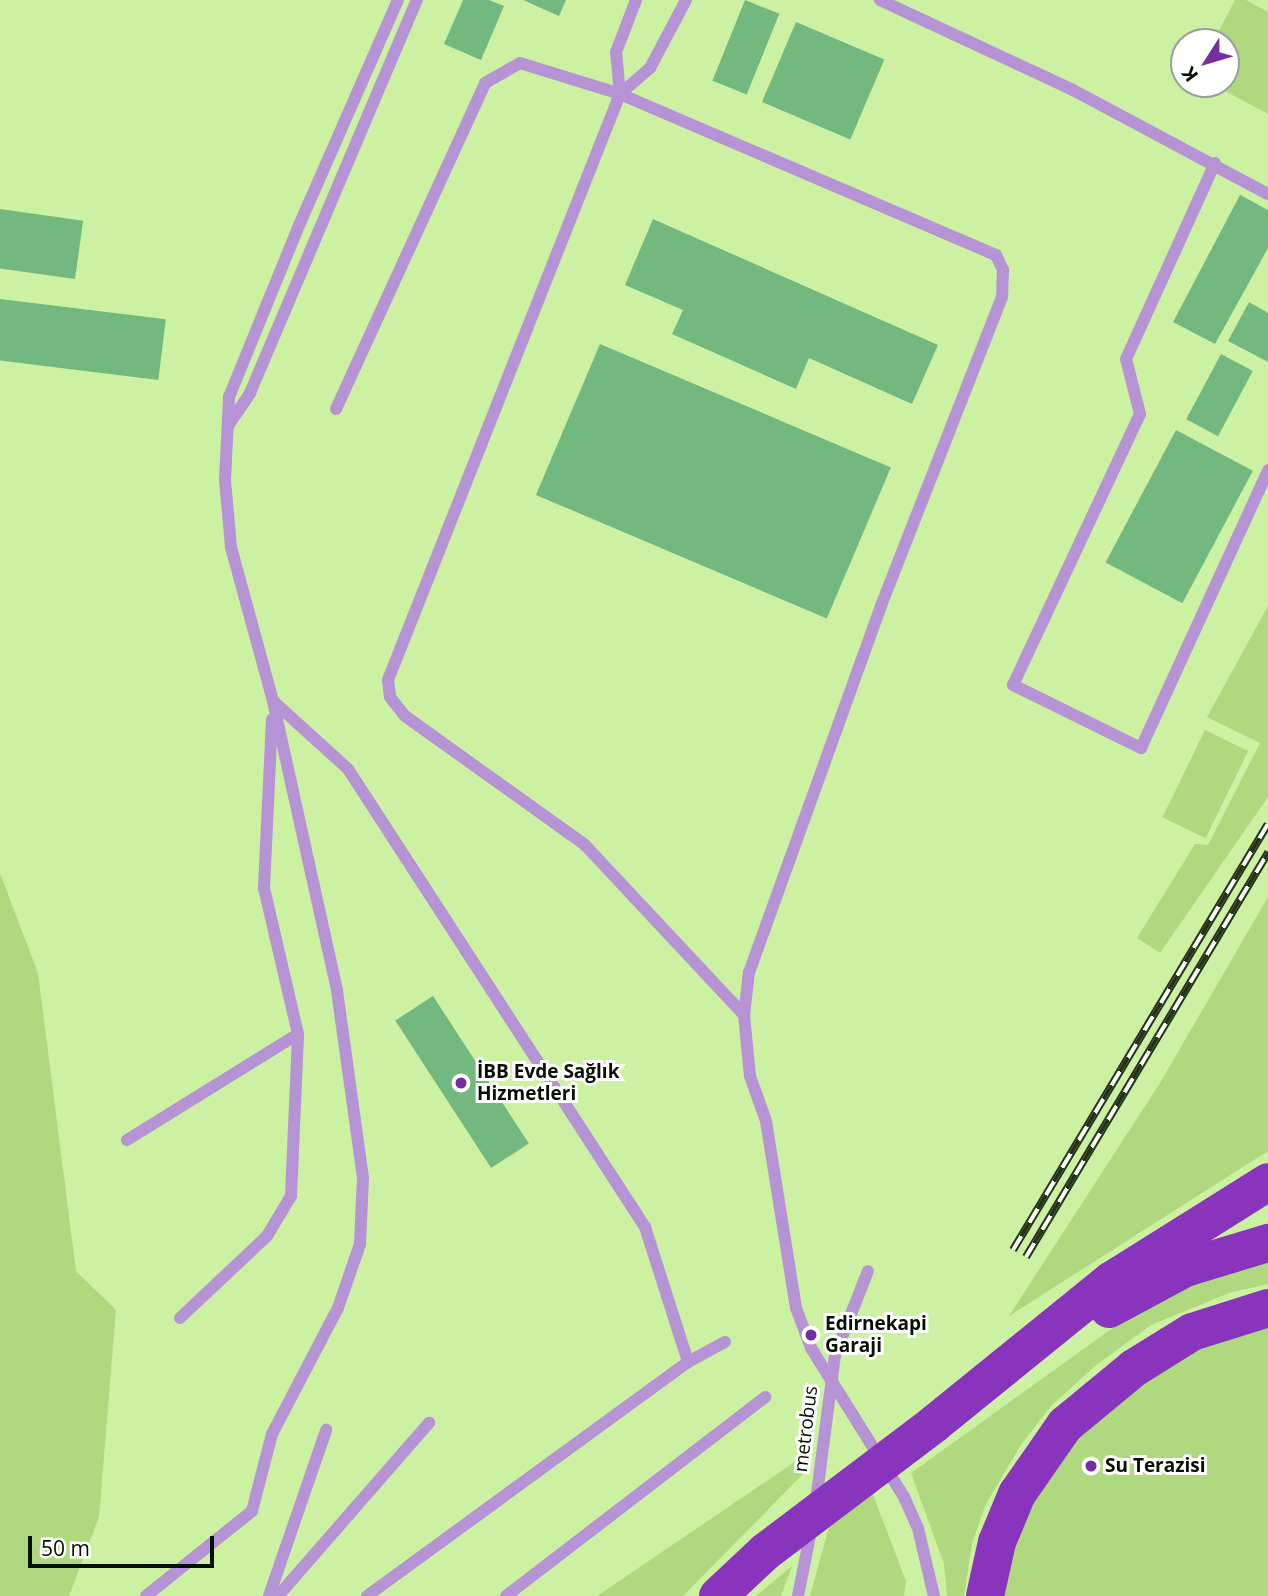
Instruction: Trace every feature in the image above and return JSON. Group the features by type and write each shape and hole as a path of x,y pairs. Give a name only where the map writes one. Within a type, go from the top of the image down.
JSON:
{"highway":[{"path":"718,1596 765,1552 934,1424 1112,1280 1268,1182"},
{"path":"934,1424 978,1401 1130,1296 1185,1268 1268,1243"},
{"path":"985,1596 997,1542 1017,1494 1065,1425 1135,1368 1192,1332 1268,1308"}],"lane":[{"path":"146,1596 252,1511 272,1434 338,1308 360,1244 363,1178 337,990 273,701 230,547 225,481 229,397 297,230 398,0"},
{"path":"228,426 250,393 417,0"},
{"path":"636,0 616,51 620,94 388,680 390,697 405,716 585,845 744,1015"},
{"path":"620,94 650,68 686,0"},
{"path":"880,0 1073,90 1215,163 1268,194"},
{"path":"336,409 485,83 520,63 620,94 996,256 1003,270 1002,297 881,606 749,972 744,1015 750,1076 766,1121 788,1242 787,1271 811,1348 904,1497 918,1528 934,1596"},
{"path":"1215,163 1126,359 1140,414 1013,685 1141,748 1268,470"},
{"path":"180,1318 267,1236 291,1196 298,1034 264,888 273,701"},
{"path":"273,701 348,769 645,1227 688,1362"},
{"path":"127,1140 298,1034"},
{"name":"metrobus","path":"798,1596 835,1355 868,1271"},
{"path":"368,1596 688,1362 725,1342"},
{"path":"506,1596 765,1397"},
{"path":"278,1596 429,1423"},
{"path":"270,1596 326,1430"}],"green space":[{"path":"1235,0 1246,0 1268,12 1268,114 1238,98 1240,28 1220,28"},
{"path":"1268,606 1268,797 1160,953 1137,938 1195,844 1208,845 1260,743 1207,717"},
{"path":"1205,730 1248,751 1206,838 1162,817"},
{"path":"0,873 38,973 76,1271 116,1310 99,1517 69,1596 0,1596"},
{"path":"1268,897 1268,1151 1009,1316 1160,1083"},
{"path":"1268,1258 1268,1284 1229,1293 1151,1325 1095,1366 1051,1406 1020,1446 985,1506 972,1544 964,1596 947,1596 944,1564 911,1473 1146,1304 1205,1275"},
{"path":"1268,1326 1268,1596 1003,1596 1013,1544 1037,1493 1076,1433 1125,1391 1218,1339"},
{"path":"805,1455 806,1471 683,1596 597,1596"},
{"path":"872,1492 906,1581 904,1596 810,1596 832,1516"},
{"path":"792,1566 781,1596 756,1596"}],"building":[{"path":"463,0 489,0 504,6 481,60 444,44"},
{"path":"523,0 566,0 559,16"},
{"path":"745,0 779,14 747,95 712,81"},
{"path":"796,22 884,60 850,140 762,102"},
{"path":"1240,195 1268,210 1268,248 1215,344 1173,322"},
{"path":"0,209 83,221 75,279 0,269"},
{"path":"653,219 938,345 912,404 809,358 796,389 672,334 683,310 625,285"},
{"path":"0,299 166,319 158,380 0,360"},
{"path":"1249,302 1268,313 1268,362 1228,341"},
{"path":"600,344 891,467 827,618 536,495"},
{"path":"1221,354 1253,371 1218,436 1186,419"},
{"path":"1176,430 1253,471 1182,603 1106,562"},
{"name":"İBB Evde Sağlık Hizmetleri","path":"433,996 529,1144 491,1168 395,1021"}],"railway":[{"path":"1013,1250 1268,824"},
{"path":"1026,1257 1268,852"}],"place":[{"name":"İBB Evde Sağlık Hizmetleri","path":"461,1083"},
{"name":"Edirnekapi Garaji","path":"811,1335"},
{"name":"Su Terazisi","path":"1091,1466"}]}
